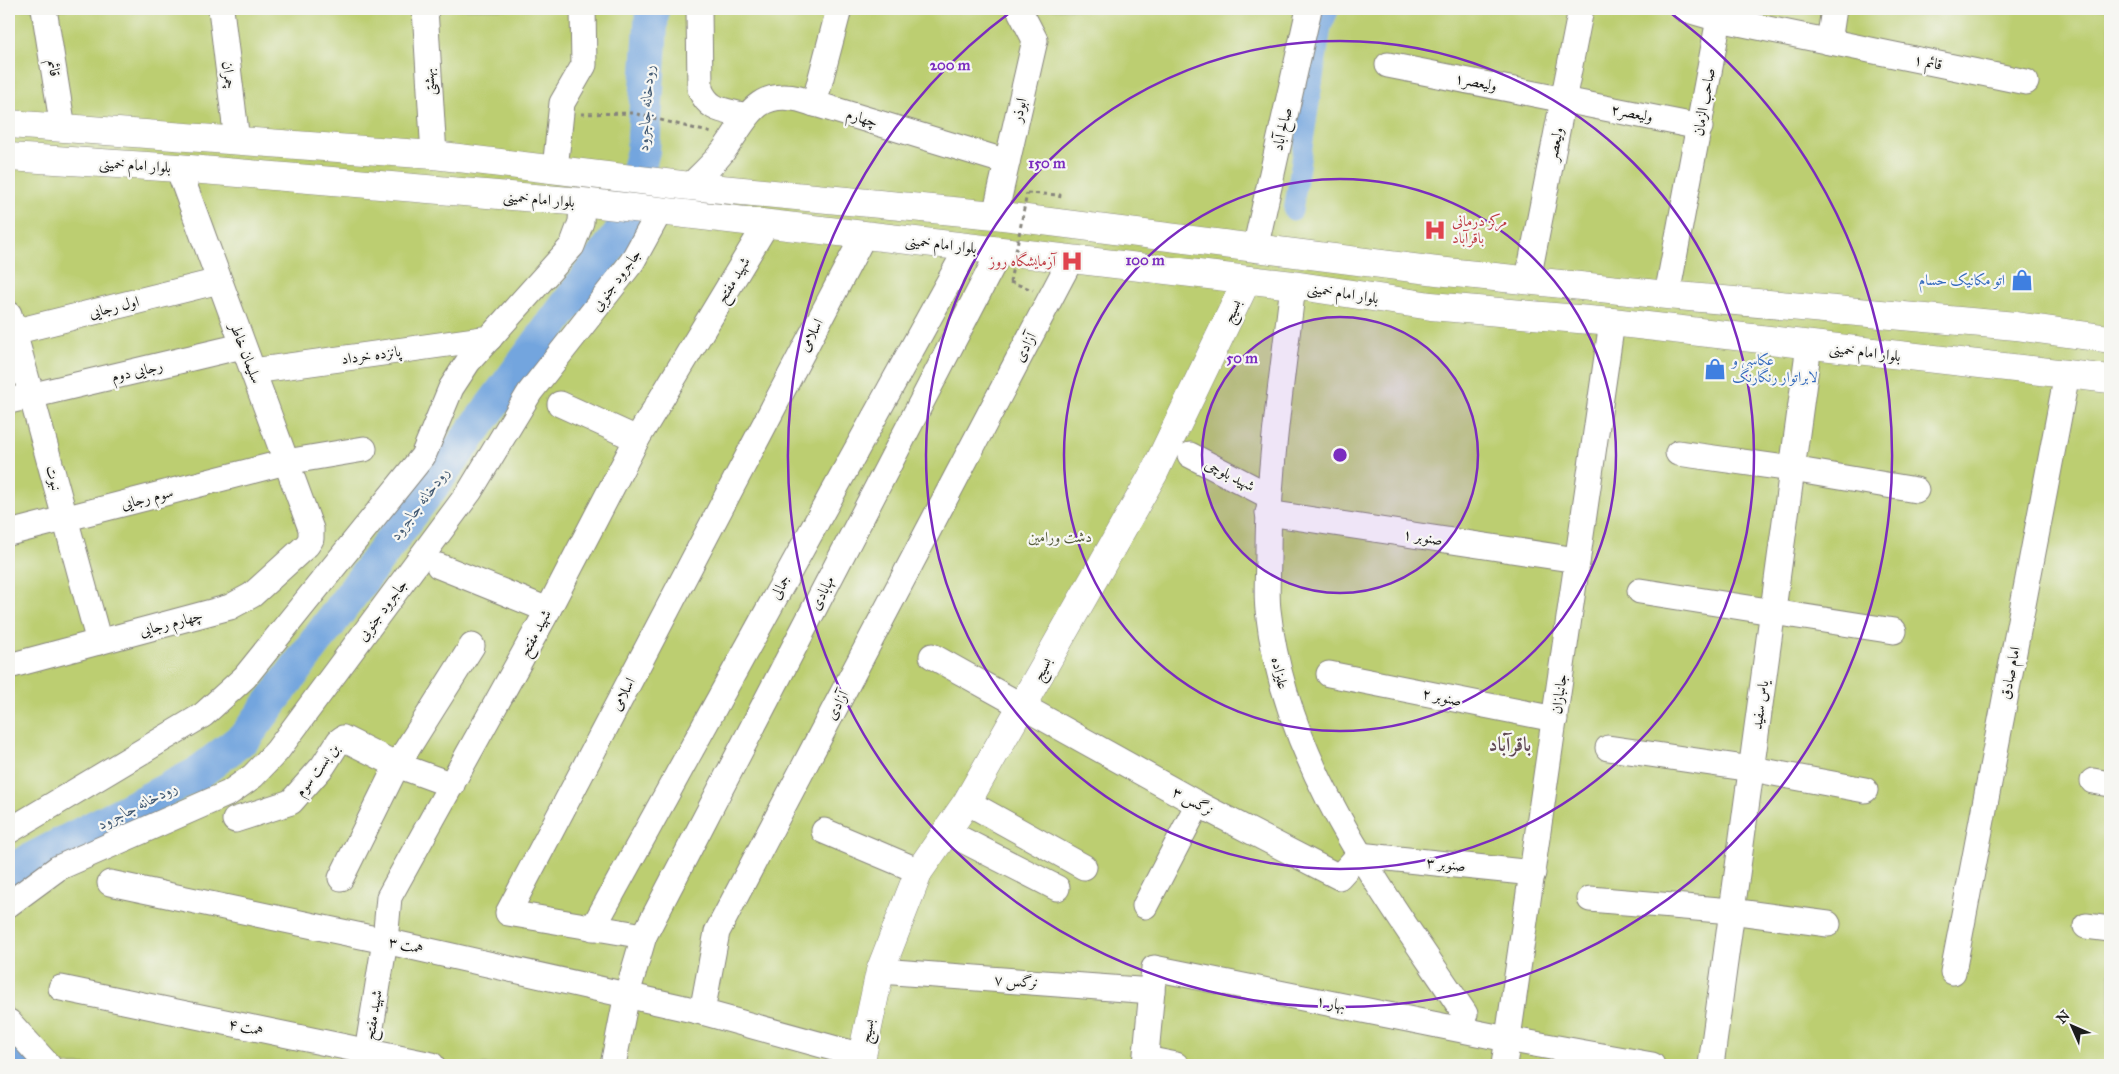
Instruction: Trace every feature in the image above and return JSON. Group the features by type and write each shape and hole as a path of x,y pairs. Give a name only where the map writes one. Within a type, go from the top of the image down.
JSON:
{"main road":[{"name":"بلوار امام خمینی","path":"9,124 434,155 690,186 995,215 1437,271 1667,295 2016,326 2110,339"},
{"name":"بلوار امام خمینی","path":"9,157 178,168 582,202 1294,285 1431,306 1612,322 2110,379"},
{"name":"بسیج","path":"861,1060 880,971 919,871 967,802 1154,472 1247,280"},
{"path":"2012,369 2016,326"}],"street":[{"name":"قائم","path":"44,9 63,128"},
{"name":"چمران","path":"221,9 237,141"},
{"name":"بهشتی","path":"424,9 434,155"},
{"path":"554,169 562,103 584,65 583,9"},
{"path":"699,9 700,89 704,99 712,107 746,116"},
{"path":"814,104 839,9"},
{"name":"ابوذر","path":"995,215 1035,40 1019,9"},
{"name":"صالح آباد","path":"1255,249 1309,9"},
{"name":"ولیعصر","path":"1528,279 1581,9"},
{"path":"1684,9 1719,19 1829,42 1834,9"},
{"name":"صاحب الزمان","path":"1667,295 1719,19"},
{"name":"قائم ۱","path":"1829,42 2026,82"},
{"name":"ولیعصر۱","path":"1388,65 1564,100"},
{"name":"چهارم","path":"690,186 720,155 746,116 765,101 780,96 814,104 1007,162"},
{"name":"ولیعصر۲","path":"1564,100 1700,127"},
{"name":"سلیمان خاطر","path":"178,168 311,529 311,539"},
{"path":"9,831 203,715 245,677 423,456 451,388 468,362 572,246 581,222 582,202"},
{"name":"جاجرود جنوبی","path":"9,904 58,868 229,793 253,776 277,751 470,491 530,392 669,212"},
{"name":"شهید مفتح","path":"366,1059 385,941 389,897 548,610 637,439 767,223"},
{"name":"اسلامی","path":"644,936 508,913 864,235"},
{"name":"جمالی","path":"593,928 968,247"},
{"name":"مهابادی","path":"644,936 1000,251"},
{"name":"آزادی","path":"702,1012 717,932 1071,259"},
{"name":"اول رجایی","path":"10,326 219,281"},
{"name":"علیزاده","path":"1294,285 1269,505 1268,608 1276,659 1289,712 1318,780 1359,855 1465,1014"},
{"name":"جانبازان","path":"1504,1065 1612,322"},
{"name":"نبوت","path":"10,326 20,398 65,519 100,642"},
{"name":"پانزده خرداد","path":"253,371 490,338"},
{"name":"یاس سفید","path":"1711,1065 1809,345"},
{"name":"رجایی دوم","path":"20,398 242,346"},
{"name":"امام صادق","path":"1953,972 2067,374"},
{"path":"560,404 637,439"},
{"name":"سوم رجایی","path":"9,533 286,462 364,449"},
{"path":"1678,453 1792,469 1916,490"},
{"name":"شهید بلوچی","path":"1190,455 1269,505"},
{"name":"صنوبر ۱","path":"1269,505 1577,560"},
{"name":"چهارم رجایی","path":"9,666 243,602 307,545 311,539"},
{"path":"438,566 548,610"},
{"path":"1640,591 1894,631"},
{"path":"340,878 397,765 472,646"},
{"name":"نرگس ۳","path":"932,656 1198,804 1339,877 1359,855"},
{"name":"صنوبر ۲","path":"1330,674 1555,720"},
{"name":"بن بست سوم","path":"235,820 291,802 323,766 339,740 343,738 397,765 452,785"},
{"path":"1608,748 1752,768 1865,790"},
{"path":"967,802 1084,867"},
{"path":"1145,906 1198,804"},
{"path":"824,831 919,871"},
{"path":"947,832 1057,888"},
{"name":"صنوبر ۳","path":"1359,855 1533,873"},
{"name":"همت ۳","path":"110,883 385,941 702,1012"},
{"path":"1590,899 1731,911 1828,924"},
{"path":"2086,926 2110,929"},
{"path":"613,1065 627,994 644,936"},
{"name":"نرگس ۷","path":"880,971 1153,979"},
{"path":"1153,979 1145,1062 1176,1065"},
{"name":"بهار ۱","path":"1153,979 1652,1065"},
{"name":"همت ۴","path":"61,988 366,1059 432,1065"},
{"path":"702,1012 861,1060"},
{"path":"9,1022 48,1065"}],"path":[{"path":"560,114 633,113 732,139"},
{"path":"1036,291 1010,282 1027,193 1060,195"}],"green space":[{"name":"دشت ورامین","path":"9,9 2110,9 2110,1065 9,1065"}],"waterway":[{"name":"رودخانه جاجرود","path":"9,871 197,774 246,736 621,232 643,151 652,9"},
{"path":"1293,211 1322,27 1330,9"},
{"name":"رودخانه جاجرود","path":"9,1058 15,1065"}],"place":[{"name":"مرکز درمانی باقرآباد","path":"1435,230"},
{"name":"آزمایشگاه روز","path":"1072,261"},
{"name":"اتو مکانیک حسام","path":"2022,280"},
{"name":"عکاسی و لابراتوار رنگارنگ","path":"1715,369"}],"district":[{"name":"باقرآباد","path":"1510,744"}]}
